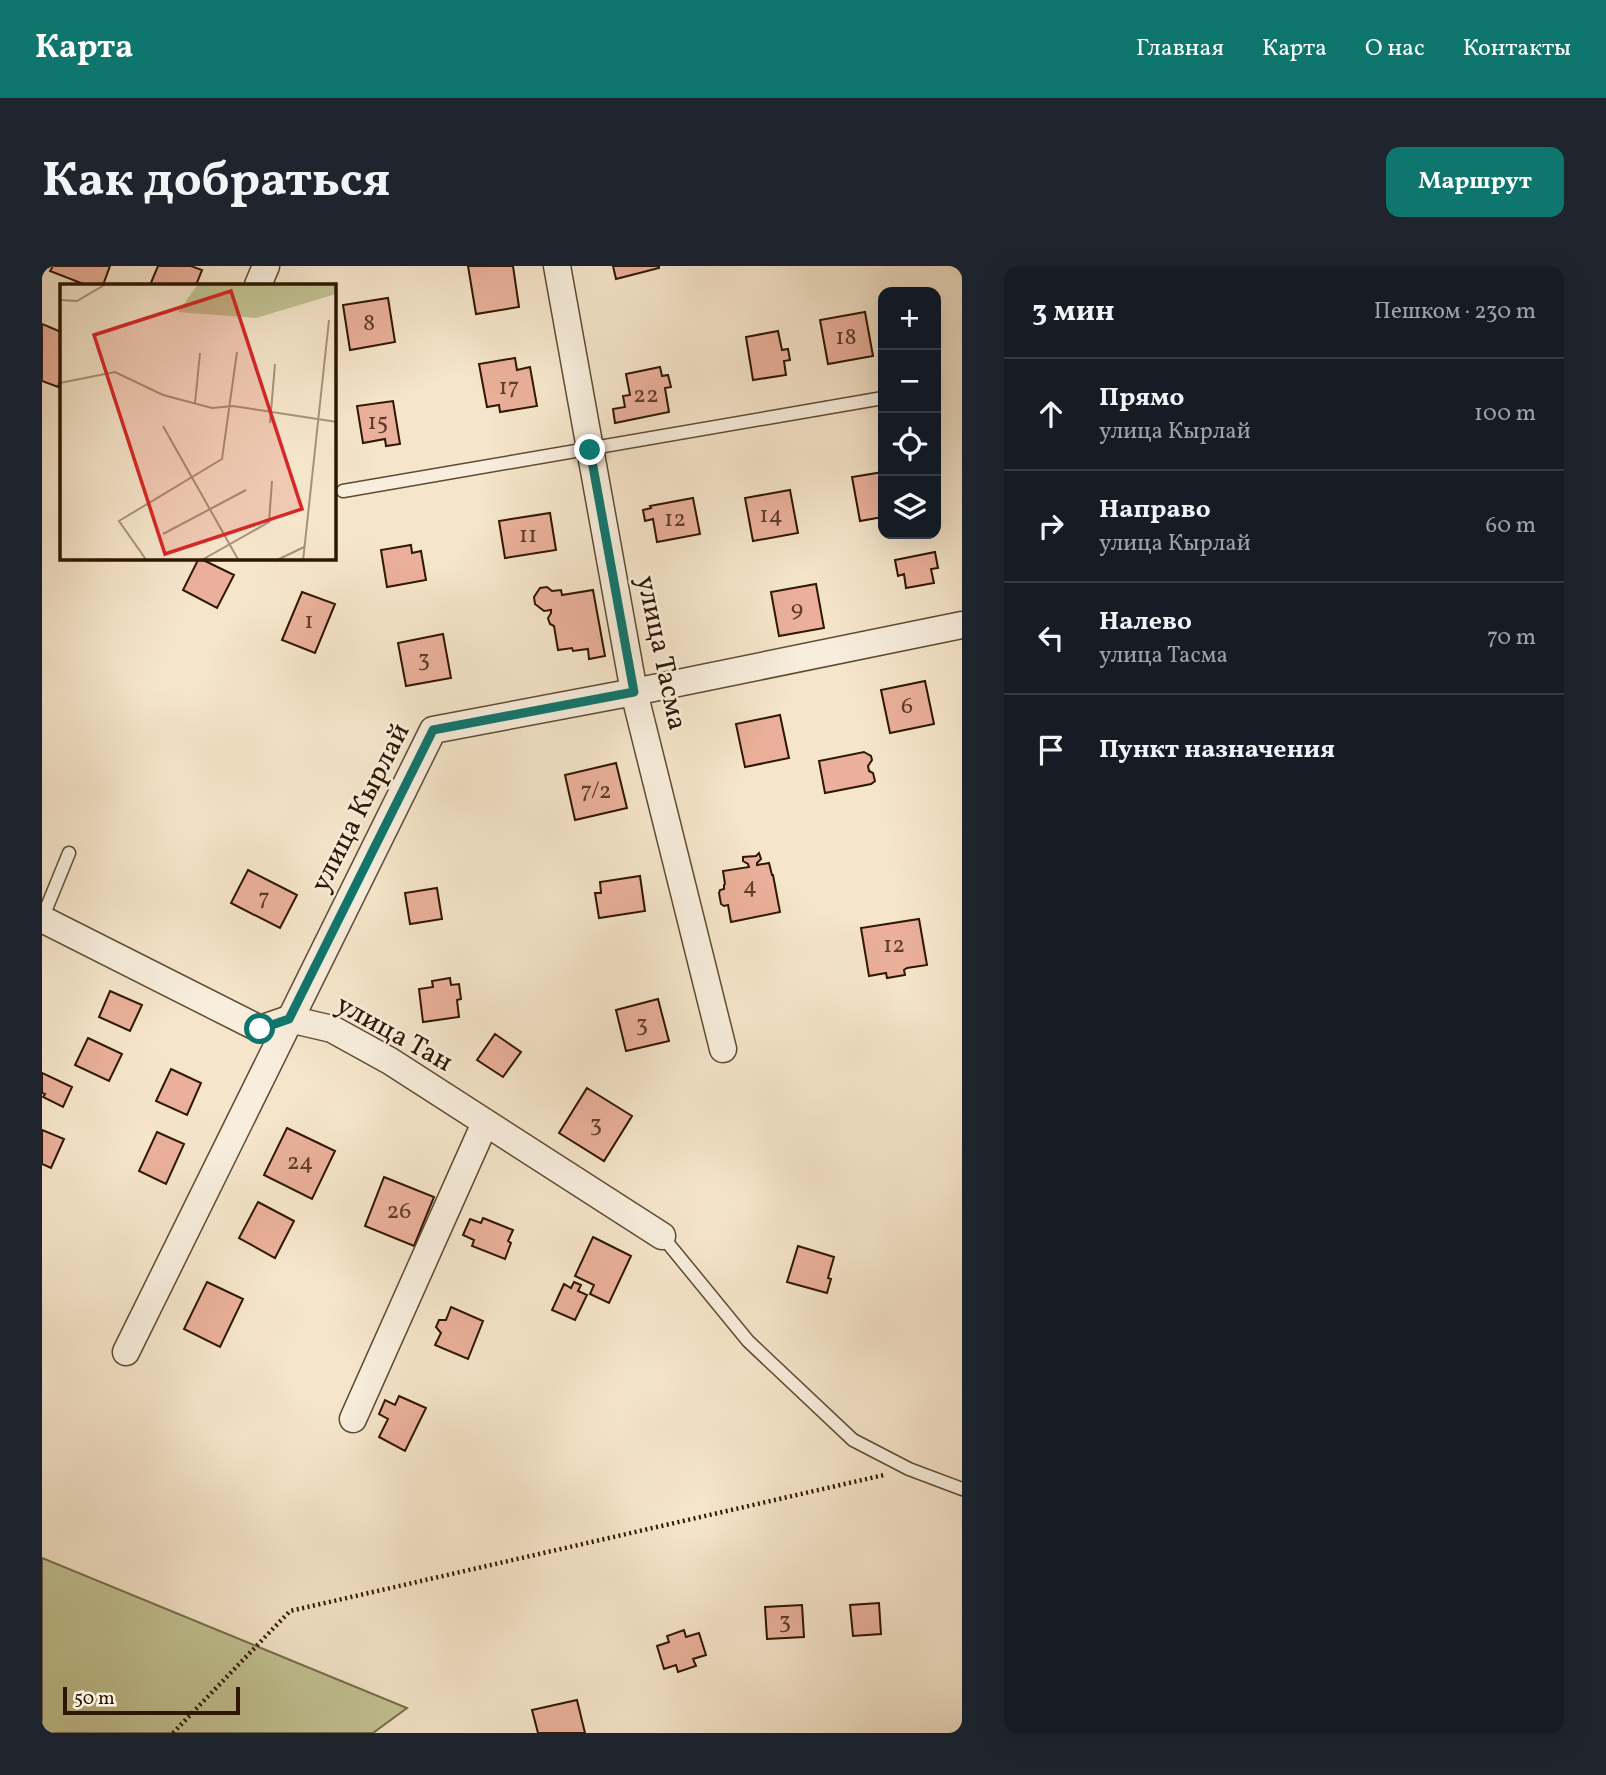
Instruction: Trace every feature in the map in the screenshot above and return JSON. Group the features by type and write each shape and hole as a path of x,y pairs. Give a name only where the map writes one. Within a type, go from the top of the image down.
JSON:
{"street":[{"path":"258,284 266,266"},
{"name":"улица Тасма","path":"557,266 634,692 723,1049"},
{"name":"улица Кырлай","path":"289,1019 433,730 962,625"},
{"name":"улица Тан","path":"42,920 260,1029 289,1019 332,1029 390,1061 662,1236"},
{"path":"125,1352 289,1019"},
{"path":"353,1419 485,1123"}],"lane":[{"path":"343,491 878,399"},
{"path":"42,920 69,853"},
{"path":"662,1236 748,1341 853,1440 909,1469 962,1489"}],"path":[{"path":"173,1733 290,1611 909,1469"}],"green space":[{"path":"42,1558 407,1708 373,1733 42,1733"}],"building":[{"path":"53,266 110,266 103,284 83,284 50,271"},
{"path":"158,266 191,266 202,270 196,284 150,284"},
{"path":"468,266 513,266 519,307 476,314"},
{"path":"613,266 659,266 659,268 616,279"},
{"path":"388,298 395,342 350,350 343,305"},
{"path":"865,312 873,356 828,364 820,320"},
{"path":"42,324 60,332 60,381 58,387 42,381"},
{"path":"778,331 782,350 788,349 790,360 784,361 786,375 753,380 746,337"},
{"path":"515,358 517,370 530,367 537,406 500,412 499,405 487,407 479,364"},
{"path":"660,367 662,376 668,375 671,387 665,388 669,412 615,423 613,409 625,407 623,396 630,395 626,374"},
{"path":"393,401 400,444 386,446 385,439 363,443 357,406"},
{"path":"878,473 878,518 860,521 852,477"},
{"path":"790,490 798,533 753,541 745,498"},
{"path":"693,498 700,534 657,542 653,519 645,521 643,510 651,508 650,506"},
{"path":"550,513 556,550 505,558 499,521"},
{"path":"411,545 412,553 421,551 426,580 387,587 381,550"},
{"path":"935,552 938,568 931,569 934,583 906,588 904,574 898,576 895,560"},
{"path":"198,560 234,575 217,608 183,590"},
{"path":"816,584 824,628 779,636 771,592"},
{"path":"547,587 552,591 561,590 562,595 593,590 605,656 589,659 588,649 558,650 554,626 548,618 551,610 544,611 535,604 534,597 540,588"},
{"path":"302,592 335,604 315,653 282,640"},
{"path":"443,634 451,678 406,686 398,643"},
{"path":"925,681 934,724 890,733 881,690"},
{"path":"780,715 789,758 745,767 736,724"},
{"path":"864,752 871,756 872,760 868,766 875,781 825,793 819,761"},
{"path":"616,763 627,808 575,820 565,775"},
{"path":"759,853 761,859 757,865 769,863 780,912 731,922 728,905 721,904 719,893 725,884 723,871 749,867 743,857 756,856"},
{"path":"248,870 297,895 280,928 231,903"},
{"path":"640,876 645,911 599,918 595,893 601,893 600,882"},
{"path":"437,888 442,919 410,924 405,893"},
{"path":"919,919 927,965 907,968 904,970 905,975 887,978 886,973 869,976 861,928"},
{"path":"450,978 451,985 459,984 459,1017 423,1022 419,989 433,987 432,981"},
{"path":"110,991 142,1005 130,1031 99,1017"},
{"path":"658,999 669,1041 626,1051 616,1010"},
{"path":"495,1034 521,1052 503,1077 477,1060"},
{"path":"88,1038 122,1054 109,1081 75,1065"},
{"path":"171,1069 201,1083 187,1115 156,1101"},
{"path":"42,1073 72,1087 63,1107 43,1097 45,1094 42,1093"},
{"path":"587,1088 632,1116 604,1161 559,1133"},
{"path":"287,1128 335,1151 312,1199 264,1175"},
{"path":"42,1130 64,1139 51,1168 42,1164"},
{"path":"157,1132 184,1144 166,1184 139,1171"},
{"path":"384,1177 434,1197 414,1246 365,1226"},
{"path":"258,1202 294,1221 275,1258 239,1238"},
{"path":"483,1218 513,1230 505,1259 472,1246 474,1240 463,1235 470,1219 481,1223"},
{"path":"593,1237 631,1256 609,1303 590,1294 594,1285 575,1276"},
{"path":"798,1246 834,1257 827,1293 787,1282"},
{"path":"207,1282 243,1299 220,1347 184,1329"},
{"path":"574,1282 581,1285 578,1291 587,1295 575,1320 552,1310 564,1284 571,1288"},
{"path":"451,1307 483,1321 468,1359 435,1345 441,1333 436,1327 439,1320 446,1320"},
{"path":"399,1396 426,1408 405,1451 379,1437 388,1419 379,1414 385,1400 395,1405"},
{"path":"879,1603 881,1634 853,1636 850,1605"},
{"path":"802,1605 804,1637 767,1639 765,1607"},
{"path":"684,1630 686,1637 699,1633 706,1655 693,1659 696,1666 678,1672 676,1665 664,1669 657,1646 669,1642 667,1636"},
{"path":"577,1700 585,1733 538,1733 532,1710"}],"route":[{"path":"260,1029 289,1019 433,730 634,692 590,450"}]}
